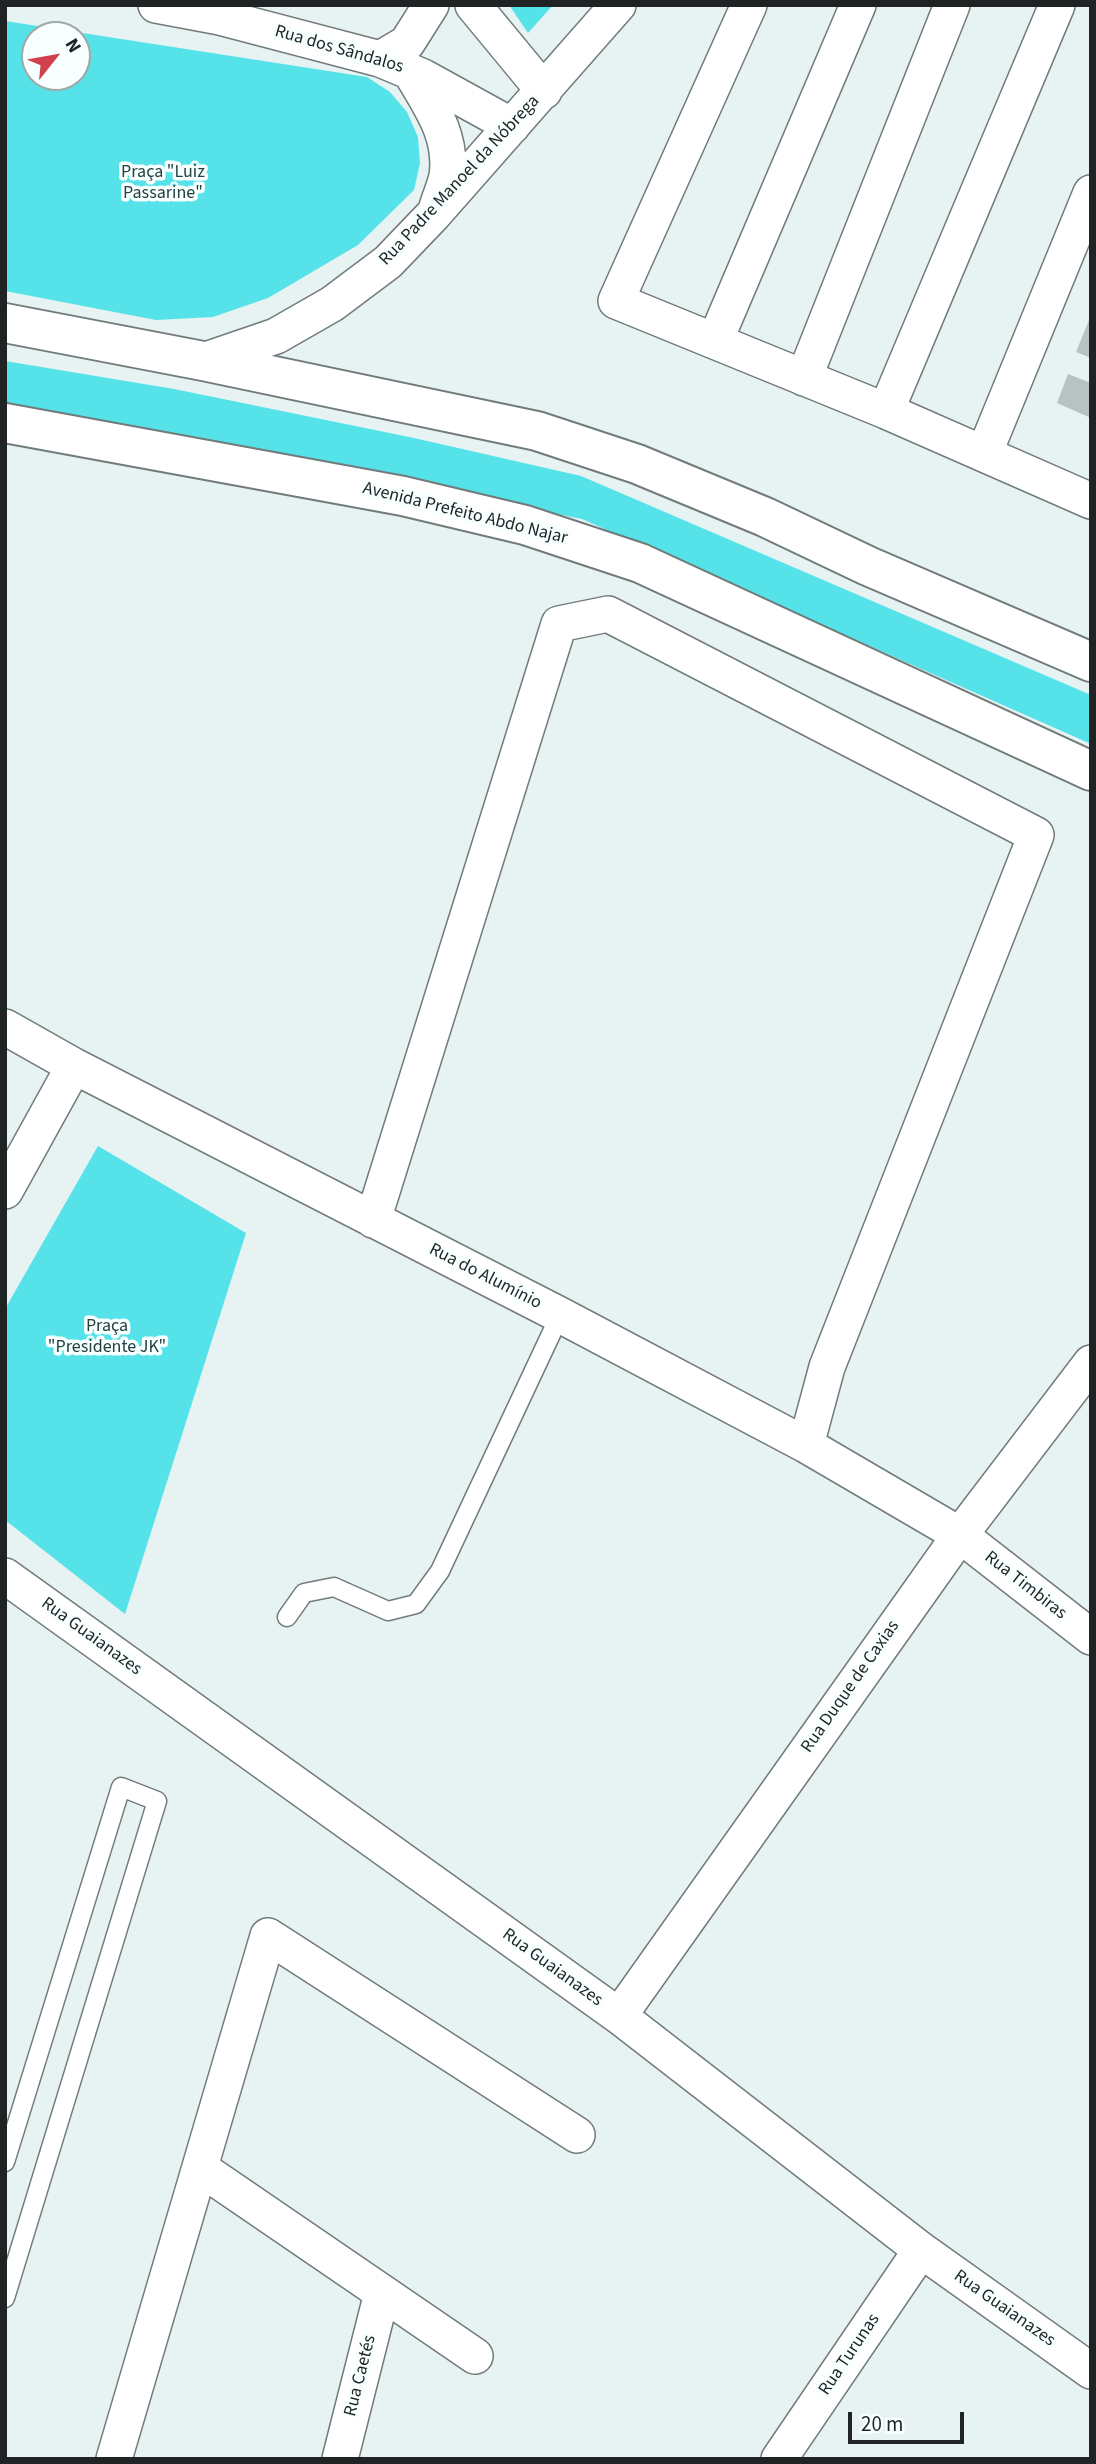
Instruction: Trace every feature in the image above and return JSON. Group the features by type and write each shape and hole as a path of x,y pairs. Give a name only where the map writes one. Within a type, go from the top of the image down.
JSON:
{"main road":[{"path":"5,323 203,361 537,431 637,464 765,517 868,566 1091,662"},
{"name":"Avenida Prefeito Abdo Najar","path":"5,423 403,496 537,529 640,563 1091,772"}],"street":[{"name":"Rua dos Sândalos","path":"156,5 219,17 395,65 512,126"},
{"path":"430,5 395,65 437,117 448,146 447,177 434,214"},
{"path":"473,5 544,91"},
{"name":"Rua Padre Manoel da Nóbrega","path":"203,361 276,336 332,304 388,262 434,214 618,5"},
{"path":"749,5 617,301 886,411 1091,501"},
{"path":"715,341 858,5"},
{"path":"804,378 952,5"},
{"path":"886,411 1057,5"},
{"path":"984,454 1091,193"},
{"path":"373,1220 559,624 608,614 1036,835 827,1367 806,1445"},
{"name":"Rua do Alumínio","path":"5,1027 75,1066 560,1315 806,1445 960,1535"},
{"path":"5,1191 75,1066"},
{"name":"Rua Duque de Caxias","path":"619,2016 960,1535 1091,1363"},
{"name":"Rua Timbiras","path":"960,1535 1091,1637"},
{"name":"Rua Guaianazes","path":"5,1576 619,2016 921,2250 1091,2371"},
{"path":"114,2459 268,1936 577,2134"},
{"path":"200,2168 475,2356"},
{"name":"Rua Turunas","path":"779,2459 921,2250"},
{"name":"Rua Caetés","path":"340,2459 382,2293"}],"lane":[{"path":"286,1617 304,1593 334,1587 388,1611 416,1604 440,1572 560,1315"},
{"path":"5,2162 121,1787 157,1801 5,2298"}],"green space":[{"path":"509,5 553,5 528,33"},
{"name":"Praça \"Luiz Passarine\"","path":"5,21 21,23 21,91 91,91 91,34 367,77 390,92 407,112 418,137 420,163 414,190 358,245 268,298 213,317 156,320 5,291"},
{"path":"5,361 174,389 414,438 581,476 1091,695 1091,744 582,519 5,406"},
{"name":"Praça \"Presidente JK\"","path":"98,1146 246,1233 125,1614 5,1520 5,1309"}],"building":[{"path":"1091,315 1091,358 1076,352"},
{"path":"1068,374 1091,383 1091,418 1057,403"}]}
